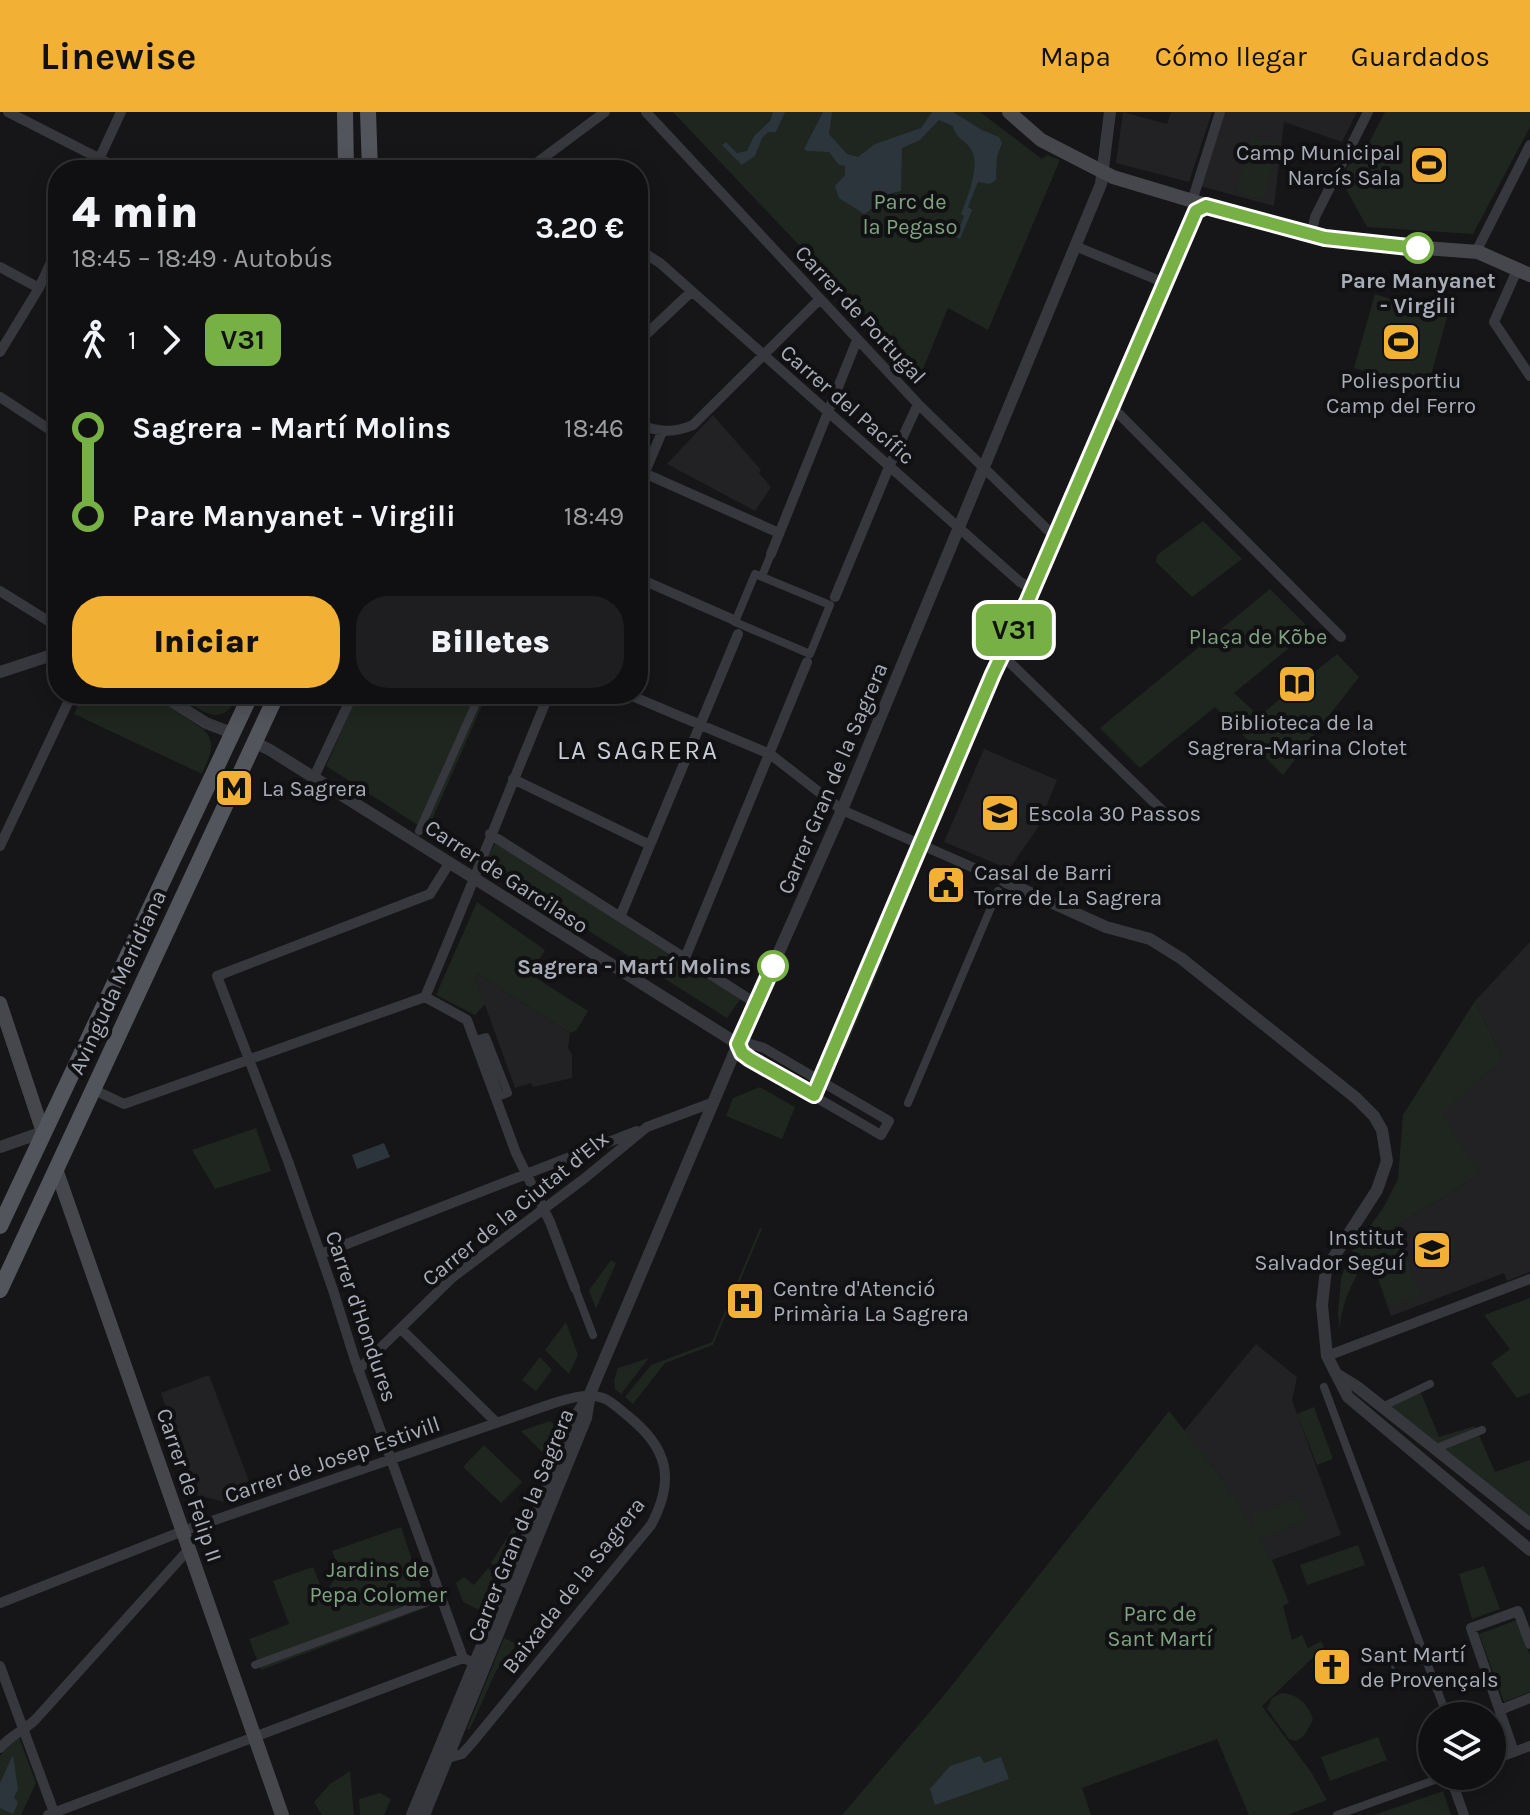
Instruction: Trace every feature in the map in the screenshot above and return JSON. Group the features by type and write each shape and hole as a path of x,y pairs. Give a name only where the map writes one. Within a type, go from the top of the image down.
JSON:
{"main road":[{"path":"345,112 346,160"},
{"path":"368,112 370,160"},
{"path":"1009,112 1025,119 1053,147 1104,173 1200,204 1315,236 1389,246 1474,252 1525,273"},
{"name":"Avinguda Meridiana","path":"0,1226 246,704"},
{"name":"Avinguda Meridiana","path":"0,1290 272,704"},
{"path":"232,733 254,742"},
{"path":"0,1003 56,1169"},
{"name":"Carrer de Felip II","path":"56,1169 282,1815"}],"street":[{"path":"8,112 88,160"},
{"path":"98,160 121,112"},
{"path":"544,160 605,112"},
{"name":"Carrer de Portugal","path":"646,112 918,404 1055,537"},
{"name":"Carrer Gran de la Sagrera","path":"412,1815 578,1413 589,1396 738,1044 842,810 1075,246 1104,173 1110,112"},
{"path":"814,1095 1002,655 1200,204 1193,198 1220,112"},
{"path":"1315,236 1312,231 1315,217 1368,112"},
{"path":"1474,252 1530,145"},
{"path":"1075,246 1165,283"},
{"name":"Carrer del Pacífic","path":"648,255 1018,580 1033,589"},
{"path":"0,267 39,288"},
{"path":"0,352 48,269"},
{"path":"1525,273 1510,284 1494,322 1530,376"},
{"path":"648,333 691,292"},
{"path":"648,428 677,432 693,425 820,299"},
{"path":"762,576 857,340"},
{"path":"0,397 48,428"},
{"path":"835,597 918,404"},
{"path":"1112,407 1341,637"},
{"path":"648,464 662,432"},
{"path":"648,475 779,533"},
{"path":"755,574 762,576 830,605 810,654 735,622 755,574"},
{"path":"648,582 734,620"},
{"path":"0,591 48,621"},
{"path":"620,917 738,634"},
{"path":"1002,655 1169,817"},
{"path":"0,672 48,656"},
{"path":"685,958 807,662"},
{"path":"648,703 770,754 842,810 1002,887 1106,927 1160,943 1369,1110 1386,1141 1387,1161 1377,1190 1326,1269 1322,1305 1327,1356 1348,1397 1530,1550"},
{"path":"0,846 67,704"},
{"path":"176,704 206,723 232,733"},
{"path":"314,777 348,704"},
{"path":"419,831 476,704"},
{"path":"92,1089 124,1104 425,997 545,704"},
{"name":"Carrer de Garcilaso","path":"254,742 738,1044 742,1053 750,1059 881,1135 889,1121 758,1045 738,1044"},
{"path":"513,779 650,845"},
{"name":"Carrer de Garcilaso","path":"490,834 757,1004"},
{"name":"Carrer d'Hondures","path":"450,862 430,894 217,976 269,1109 321,1254 358,1370 441,1597 474,1663"},
{"path":"908,1103 1002,887"},
{"path":"425,997 467,1020 516,1153 544,1208 593,1335"},
{"path":"486,1037 508,1093 500,1096 479,1039 486,1037"},
{"name":"Carrer de la Ciutat d'Elx","path":"358,1370 453,1277 647,1127 714,1102"},
{"path":"321,1254 647,1127"},
{"path":"0,1147 43,1132"},
{"path":"1327,1356 1530,1279"},
{"path":"401,1329 497,1423"},
{"path":"1335,1373 1356,1386 1530,1524"},
{"path":"1382,1407 1430,1384"},
{"path":"1324,1387 1442,1702"},
{"name":"Carrer de Josep Estivill","path":"0,1603 183,1531 572,1397 589,1396"},
{"name":"Baixada de la Sagrera","path":"448,1758 457,1757 471,1744 651,1525 664,1502 666,1478 661,1454 638,1425 622,1411 603,1398 589,1396"},
{"path":"1434,1449 1482,1430"},
{"path":"0,1748 12,1734 24,1730 189,1549"},
{"path":"255,1665 441,1597"},
{"path":"1497,1702 1471,1628 1518,1611 1530,1643"},
{"path":"0,1666 53,1814 255,1738 474,1663"},
{"name":"Carrer Gran de la Sagrera","path":"424,1815 448,1758 474,1663"},
{"path":"1506,1708 1530,1698"},
{"path":"1506,1728 1514,1752"},
{"path":"1506,1755 1530,1746"},
{"path":"1337,1815 1418,1787"},
{"path":"1454,1790 1464,1815"}],"shaded area":[{"path":"773,112 785,112 776,132 768,132 762,138 755,156 742,165 722,145 726,142 737,153 747,151 754,136 770,121"},
{"path":"823,112 832,112 829,134 847,154 858,157 875,144 921,128 932,112 953,112 999,137 1002,143 997,157 996,180 990,184 978,182 968,207 972,210 960,239 956,237 972,182 974,157 953,126 939,120 920,140 902,148 901,191 881,198 864,214 839,198 835,186 845,175 845,166 839,165 829,152 804,149"},
{"path":"1123,112 1167,124 1171,112 1212,112 1189,182 1116,163"},
{"path":"1225,112 1357,112 1342,142 1284,122 1274,206 1200,186"},
{"path":"713,415 761,470 759,473 771,487 755,511 667,464"},
{"name":"Escola 30 Passos","path":"984,749 1057,780 1037,829 1009,869 944,842"},
{"path":"1530,942 1530,1272 1507,1281 1504,1273 1391,1316 1366,1245 1480,1174 1441,1113 1503,1059 1475,1001"},
{"path":"478,974 570,1033 568,1048 572,1054 572,1078 515,1088 475,977"},
{"path":"384,1143 390,1157 357,1169 352,1155"},
{"path":"1256,1344 1297,1377 1292,1400 1341,1535 1272,1560 1217,1472 1184,1431"},
{"path":"209,1375 253,1492 225,1502 196,1495 161,1393"},
{"path":"13,1755 18,1790 14,1797 18,1803 13,1814 0,1808 0,1783"},
{"path":"980,1756 984,1763 1001,1757 1009,1779 935,1805 930,1789 950,1766"}],"green space":[{"name":"Parc de la Pegaso","path":"673,112 980,112 1042,159 1047,155 1060,160 988,330 948,308 921,374"},
{"name":"Camp Municipal Narcís Sala","path":"1385,112 1530,112 1530,127 1473,234 1367,227 1341,180 1358,147 1365,150"},
{"path":"1251,136 1279,143 1264,200 1236,192"},
{"name":"Poliesportiu Camp del Ferro","path":"1375,294 1447,317 1427,390 1354,368"},
{"path":"1203,521 1242,559 1192,597 1156,562 1157,555"},
{"name":"Plaça de Kõbe","path":"1270,589 1311,630 1234,693 1259,716 1337,654 1359,677 1283,775 1215,707 1140,768 1100,728"},
{"path":"78,704 164,704 203,729 210,740 209,756 202,774 74,714"},
{"path":"192,704 233,704 218,715"},
{"path":"354,704 483,704 427,831 326,766"},
{"path":"496,841 741,998 727,1018 484,865"},
{"path":"477,902 545,950 530,974 588,1011 576,1031 570,1033 478,974 475,977 485,1004 475,1015 436,995"},
{"path":"880,956 884,958 845,1050 841,1047"},
{"path":"1475,1001 1503,1059 1442,1113 1480,1174 1366,1245 1368,1248 1398,1237 1420,1296 1389,1307 1369,1255 1349,1291 1340,1330 1341,1279 1349,1256 1383,1208 1398,1179 1403,1115"},
{"path":"760,1087 795,1107 782,1139 726,1116 733,1098"},
{"path":"256,1128 271,1171 215,1189 192,1150"},
{"path":"760,1228 713,1345 665,1363 633,1404 625,1397 651,1365 712,1342"},
{"path":"611,1260 616,1263 596,1309 589,1290"},
{"path":"1530,1298 1530,1393 1517,1398 1491,1363 1510,1349 1484,1315"},
{"path":"566,1322 578,1355 569,1374 545,1350"},
{"path":"540,1357 552,1370 536,1391 522,1380"},
{"path":"649,1358 621,1394 615,1389 618,1368"},
{"path":"1421,1393 1439,1437 1475,1426 1495,1472 1530,1460 1530,1519 1387,1405"},
{"path":"1314,1407 1333,1459 1317,1465 1297,1414"},
{"name":"Parc de Sant Martí","path":"1169,1411 1217,1472 1258,1535 1251,1516 1298,1498 1307,1520 1260,1539 1289,1603 1283,1606 1292,1640 1302,1635 1308,1648 1321,1641 1324,1647 1262,1706 1311,1772 1327,1800 1288,1815 1249,1815 1217,1739 1082,1788 1091,1815 842,1815 945,1694"},
{"path":"550,1421 557,1427 545,1455 521,1431"},
{"path":"484,1445 522,1482 501,1503 463,1467"},
{"path":"523,1512 503,1573 491,1563"},
{"name":"Jardins de Pepa Colomer","path":"401,1527 428,1607 261,1670 249,1639 289,1624 273,1581 313,1567 324,1594 340,1572 332,1551"},
{"path":"1358,1545 1365,1565 1307,1585 1300,1565"},
{"path":"1484,1566 1500,1609 1472,1619 1459,1574"},
{"path":"488,1568 501,1578 488,1609 481,1611 463,1602 456,1583 464,1577 474,1585"},
{"path":"1517,1620 1530,1655 1530,1692 1504,1702 1479,1634"},
{"path":"504,1638 517,1644 496,1671 470,1729 467,1729"},
{"path":"1282,1693 1302,1701 1313,1720 1304,1736 1296,1741 1289,1739 1267,1709 1272,1698"},
{"path":"18,1735 36,1783 21,1815 0,1815 0,1756"},
{"path":"1378,1737 1387,1760 1330,1781 1321,1757"},
{"path":"350,1771 354,1815 322,1815 314,1802 330,1784"},
{"path":"1443,1791 1451,1815 1374,1815"},
{"path":"380,1793 391,1799 384,1815 360,1815 359,1799"}],"waterway":[{"path":"1387,1651 1397,1679"}],"bus line":[{"name":"V31","path":"773,966 738,1044 742,1053 750,1059 814,1095 993,674 1196,211 1206,206 1325,238 1418,248"}],"place":[{"name":"Camp Municipal Narcís Sala","path":"1429,165"},
{"name":"Pare Manyanet - Virgili","path":"1418,248"},
{"name":"Poliesportiu Camp del Ferro","path":"1401,342"},
{"name":"Biblioteca de la Sagrera-Marina Clotet","path":"1297,684"},
{"name":"La Sagrera","path":"234,788"},
{"name":"Escola 30 Passos","path":"1000,813"},
{"name":"Casal de Barri Torre de La Sagrera","path":"946,885"},
{"name":"Sagrera - Martí Molins","path":"773,966"},
{"name":"Institut Salvador Seguí","path":"1432,1250"},
{"name":"Centre d'Atenció Primària La Sagrera","path":"745,1301"},
{"name":"Sant Martí de Provençals","path":"1332,1667"}],"district":[{"name":"LA SAGRERA","path":"638,750"}]}
